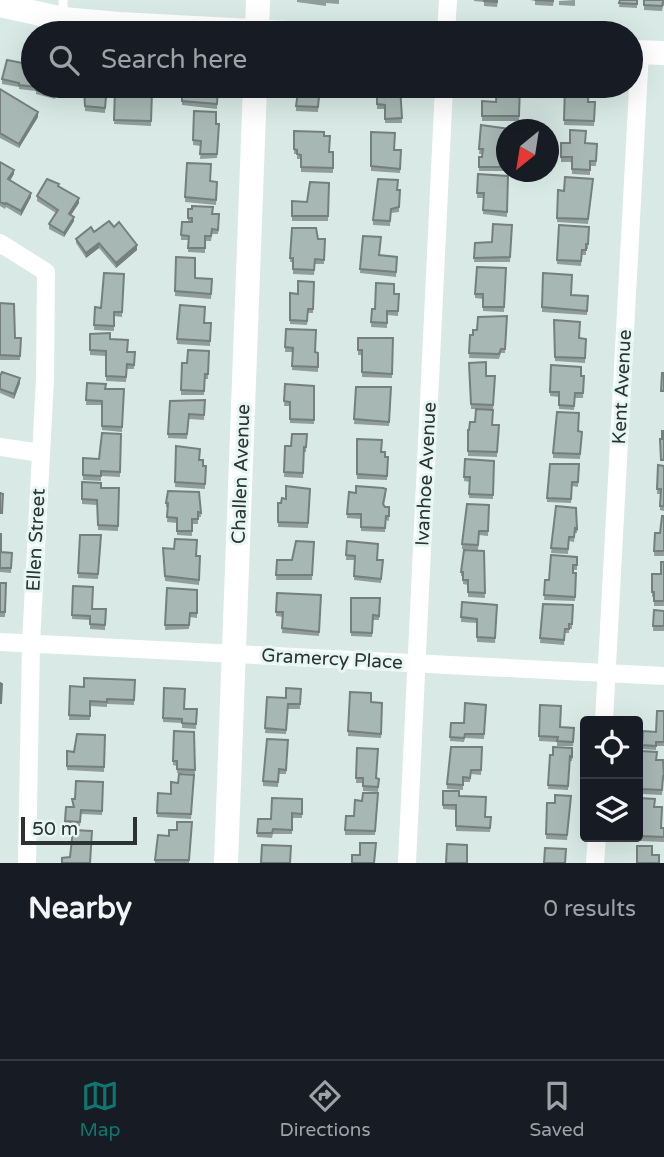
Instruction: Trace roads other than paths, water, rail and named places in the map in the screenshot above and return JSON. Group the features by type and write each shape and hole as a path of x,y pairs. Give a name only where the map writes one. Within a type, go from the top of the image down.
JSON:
{"street":[{"path":"257,21 258,0"},
{"path":"447,21 448,0"},
{"path":"0,5 63,9 108,21"},
{"name":"Kent Avenue","path":"643,85 645,52"},
{"name":"Challen Avenue","path":"226,863 255,98"},
{"name":"Ivanhoe Avenue","path":"407,863 443,98"},
{"name":"Kent Avenue","path":"604,716 642,98"},
{"name":"Ellen Street","path":"0,243 46,272 45,379 31,643 27,863"},
{"path":"0,447 41,453"},
{"name":"Gramercy Place","path":"0,642 664,676"},
{"path":"595,863 597,842"}]}
